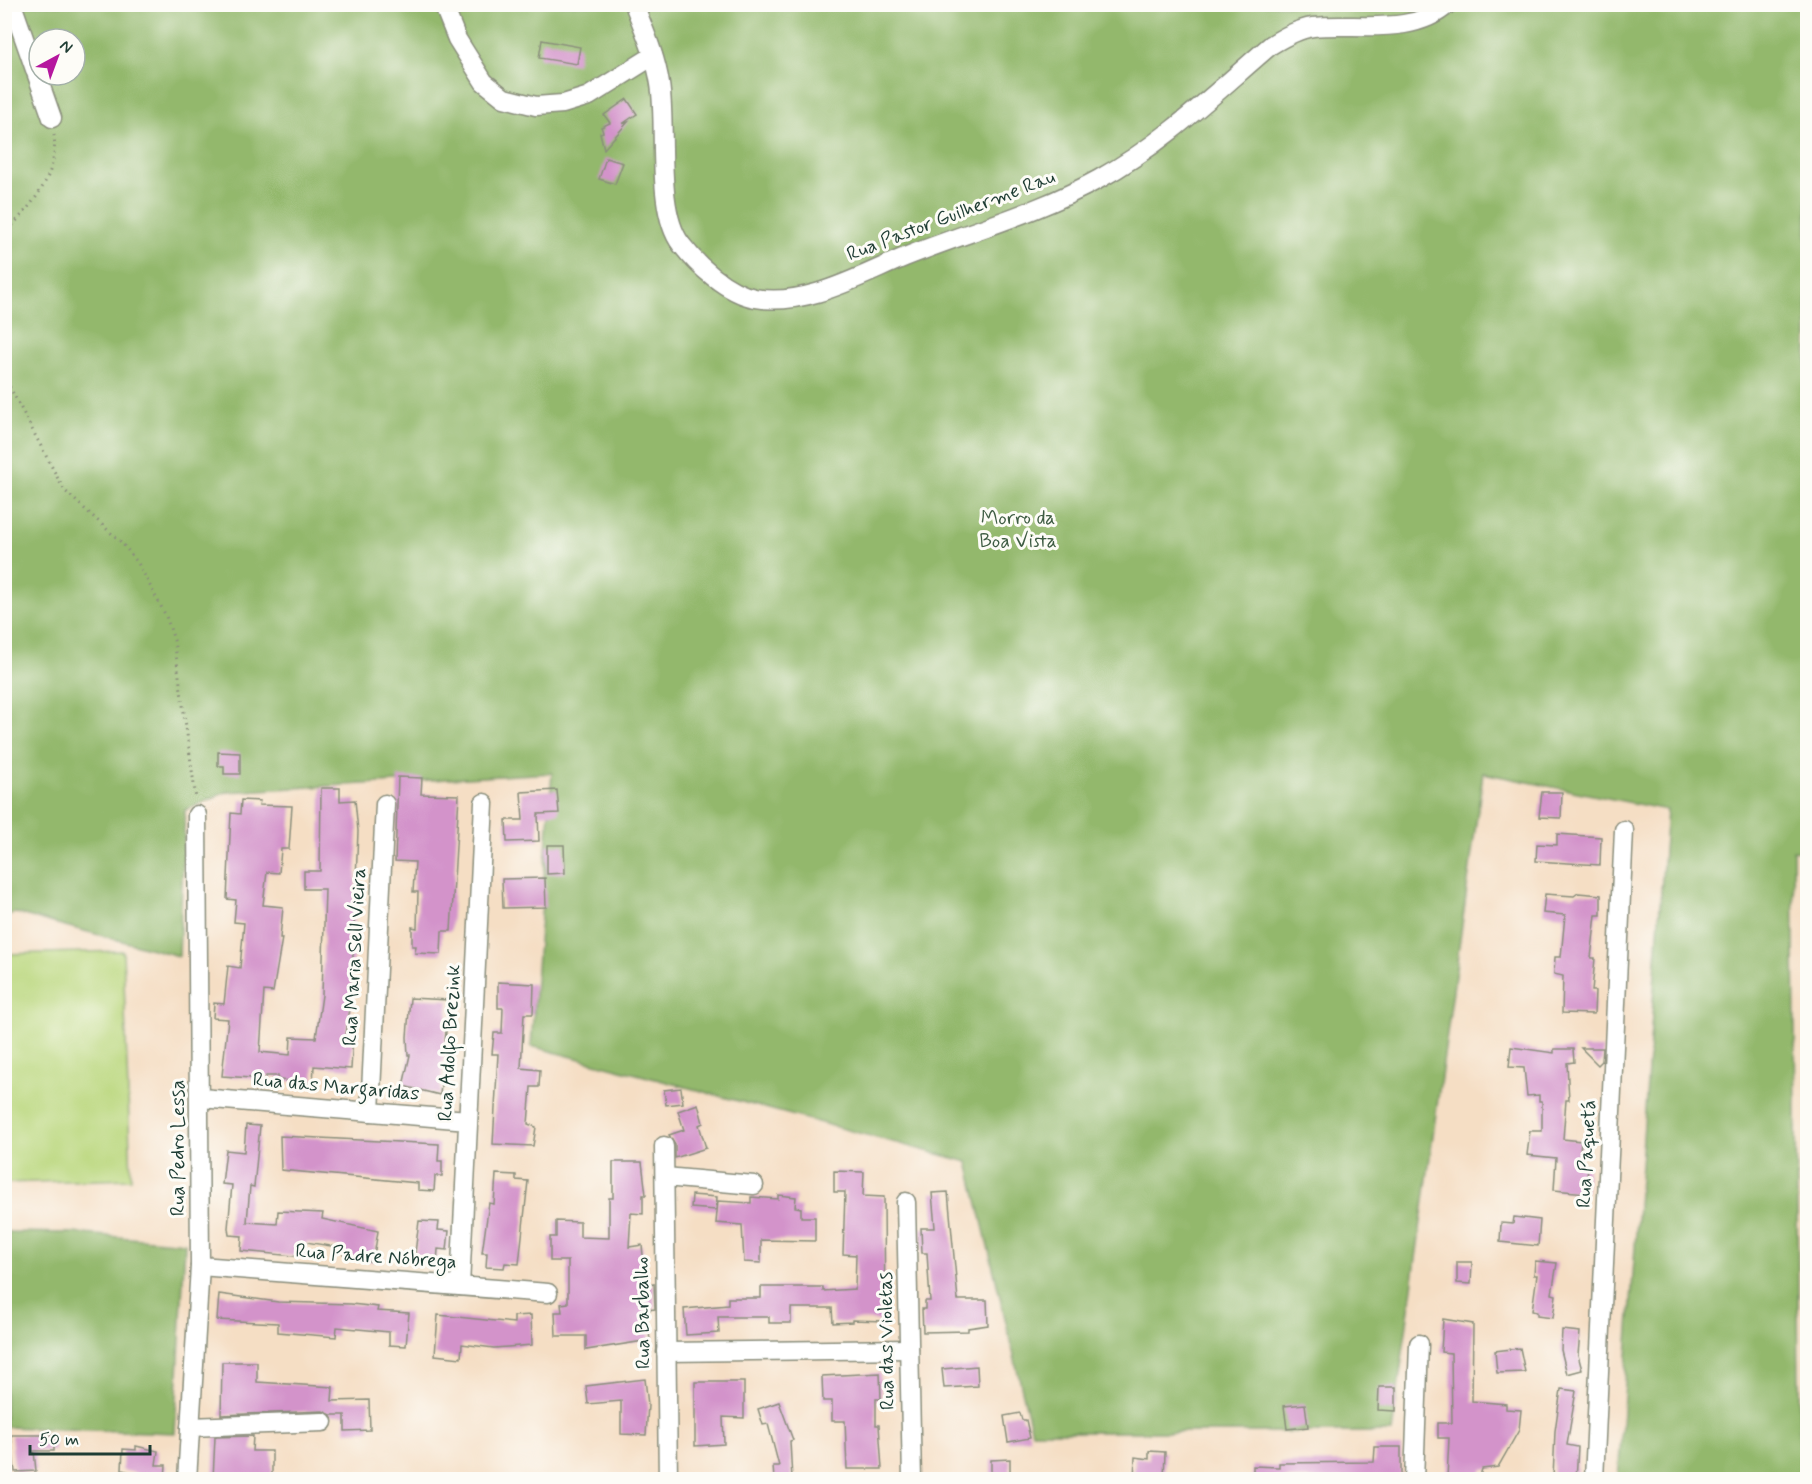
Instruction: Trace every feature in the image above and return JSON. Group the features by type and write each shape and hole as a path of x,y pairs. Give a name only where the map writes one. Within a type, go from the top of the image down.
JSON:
{"street":[{"path":"12,4 52,118"},
{"path":"443,4 457,39 484,82 504,98 536,106 563,104 589,96 653,56"},
{"name":"Rua Pastor Guilherme Rau","path":"634,4 653,56 662,97 665,193 669,217 679,242 710,273 732,288 752,297 774,300 802,297 1060,199 1100,178 1158,142 1271,45 1287,35 1312,27 1394,25 1423,18 1448,4"},
{"name":"Rua Adolfo Brezink","path":"460,1286 484,803"},
{"name":"Rua Maria Sell Vieira","path":"370,1112 386,804"},
{"name":"Rua Pedro Lessa","path":"188,1479 200,1266 201,1098 197,815"},
{"name":"Rua Paquetá","path":"1594,1479 1624,830"},
{"name":"Rua das Margaridas","path":"201,1098 468,1120"},
{"name":"Rua Barbalho","path":"664,1146 668,1479"},
{"path":"664,1177 753,1185"},
{"name":"Rua das Violetas","path":"906,1202 912,1479"},
{"name":"Rua Padre Nóbrega","path":"200,1266 548,1293"},
{"path":"1414,1479 1419,1344"},
{"path":"666,1352 909,1349"},
{"path":"190,1427 323,1422"}],"path":[{"path":"4,234 46,184 56,149 52,118"},
{"path":"4,376 64,490 122,543 138,563 166,616 174,640 194,777 197,815"}],"green space":[{"name":"Morro da Boa Vista","path":"4,5 1807,5 1807,852 1793,850 1800,1479 1618,1479 1667,810 1483,773 1392,1432 1032,1432 968,1162 531,1046 552,773 226,792 185,810 179,956 16,913 5,915"},
{"path":"123,951 131,1179 5,1183 5,954"},
{"path":"5,1232 73,1233 185,1243 175,1433 5,1427"}],"building":[{"path":"542,40 580,47 577,64 539,58"},
{"path":"627,99 637,114 622,124 628,122 604,149 600,133 603,132 601,127 610,123 604,115"},
{"path":"606,158 623,163 615,184 599,179"},
{"path":"218,752 240,753 240,774 224,774 224,766 218,766"},
{"path":"398,777 422,778 421,794 459,795 451,931 442,931 441,954 415,953 416,946 412,946 412,927 417,928 418,892 413,892 415,862 395,861"},
{"path":"321,788 340,788 340,801 355,800 358,831 351,1002 346,1035 353,1035 351,1069 314,1066 313,1083 279,1080 278,1076 266,1076 265,1079 222,1076 228,1019 213,1018 214,1003 224,1004 228,966 240,968 244,923 234,922 236,900 227,899 231,813 240,814 241,800 260,801 259,805 292,806 289,849 281,849 279,873 267,872 263,905 283,907 280,938 282,938 273,992 264,991 260,1052 290,1055 291,1037 316,1038 322,995 325,889 304,889 304,871 320,871"},
{"path":"557,790 559,813 538,814 539,841 507,842 506,820 523,820 521,792"},
{"path":"1542,792 1562,792 1561,818 1539,817"},
{"path":"1557,834 1601,837 1600,865 1536,861 1537,844 1557,845"},
{"path":"547,845 564,845 565,873 547,874"},
{"path":"545,878 546,907 503,908 502,879"},
{"path":"1578,893 1601,895 1601,915 1596,915 1591,958 1595,958 1592,991 1595,991 1594,1014 1562,1013 1563,976 1554,974 1555,957 1561,957 1565,915 1543,913 1545,894 1574,896"},
{"path":"498,982 534,984 533,1014 524,1014 521,1068 540,1070 539,1087 531,1087 528,1124 536,1127 533,1146 493,1144 498,1054 492,1054 494,1033 502,1033 503,1008 498,1008"},
{"path":"410,998 449,1000 440,1095 403,1086 410,1055 408,1055 407,1037"},
{"path":"1511,1047 1554,1053 1554,1049 1573,1049 1574,1062 1567,1063 1569,1100 1566,1100 1563,1139 1581,1141 1579,1164 1588,1165 1586,1193 1554,1190 1556,1158 1527,1155 1530,1131 1542,1131 1542,1101 1539,1101 1539,1095 1527,1096 1524,1068 1509,1067"},
{"path":"1581,1048 1603,1048 1602,1061 1598,1065"},
{"path":"681,1088 683,1103 666,1105 664,1090"},
{"path":"698,1104 703,1123 699,1125 706,1148 675,1158 675,1145 669,1135 684,1130 678,1111"},
{"path":"246,1125 260,1126 254,1187 250,1186 247,1222 277,1224 278,1211 323,1213 322,1219 378,1231 373,1262 343,1254 344,1248 306,1242 304,1257 241,1251 242,1236 229,1235 228,1228 232,1185 222,1184 226,1150 244,1152"},
{"path":"280,1136 439,1144 438,1161 442,1161 442,1176 435,1176 434,1191 418,1190 418,1183 281,1170"},
{"path":"613,1162 642,1162 646,1195 643,1195 643,1214 631,1213 629,1247 642,1245 645,1276 648,1276 648,1285 654,1284 655,1309 646,1310 650,1340 586,1350 586,1336 556,1336 555,1312 562,1312 561,1304 568,1303 568,1261 550,1261 550,1237 556,1237 556,1221 580,1222 580,1237 609,1238 609,1198 613,1198"},
{"path":"834,1171 864,1172 863,1196 884,1197 885,1321 852,1320 852,1322 833,1323 832,1308 791,1308 791,1323 769,1323 769,1317 718,1317 719,1333 686,1335 684,1309 728,1305 728,1298 761,1298 761,1287 823,1287 823,1291 855,1289 856,1255 843,1254 845,1192 834,1192"},
{"path":"496,1174 516,1175 516,1180 528,1181 519,1264 505,1263 504,1268 486,1267 487,1253 482,1253 489,1203 494,1204"},
{"path":"948,1192 958,1300 987,1300 988,1325 968,1328 968,1331 923,1332 922,1309 925,1309 925,1301 930,1301 927,1253 922,1253 921,1228 935,1228 932,1193"},
{"path":"692,1195 717,1197 716,1210 691,1208"},
{"path":"778,1195 796,1197 795,1207 801,1208 801,1217 815,1217 815,1241 761,1240 761,1263 744,1262 742,1225 716,1223 718,1201 751,1203 751,1197 778,1199"},
{"path":"1514,1217 1540,1220 1538,1246 1500,1242 1501,1223 1513,1224"},
{"path":"419,1221 439,1222 438,1230 449,1231 447,1250 438,1249 437,1263 414,1261"},
{"path":"1535,1261 1557,1263 1552,1294 1556,1295 1553,1318 1537,1316 1537,1312 1532,1311 1537,1275 1534,1275"},
{"path":"1457,1262 1472,1262 1471,1284 1457,1283"},
{"path":"219,1294 278,1302 351,1304 378,1307 377,1311 409,1313 406,1346 389,1345 389,1332 337,1327 336,1337 278,1332 278,1323 217,1320"},
{"path":"438,1315 514,1323 514,1316 531,1315 532,1345 494,1348 462,1344 461,1358 435,1355"},
{"path":"1443,1319 1473,1324 1472,1401 1506,1404 1506,1409 1521,1410 1519,1430 1498,1467 1482,1469 1479,1479 1447,1479 1449,1438 1438,1438 1438,1423 1452,1423 1451,1353 1441,1352"},
{"path":"1562,1330 1580,1332 1578,1355 1582,1370 1567,1374 1561,1350"},
{"path":"1520,1348 1525,1372 1497,1373 1495,1351"},
{"path":"222,1362 257,1362 257,1382 333,1387 332,1401 369,1400 370,1430 345,1431 345,1415 331,1415 323,1411 221,1415"},
{"path":"977,1366 978,1386 944,1388 942,1369"},
{"path":"880,1373 881,1399 876,1399 876,1425 879,1425 882,1469 847,1469 845,1421 832,1421 832,1401 823,1401 822,1376"},
{"path":"645,1379 648,1405 646,1435 621,1434 621,1401 588,1404 586,1386"},
{"path":"695,1382 744,1382 744,1418 723,1417 724,1444 695,1446"},
{"path":"1379,1387 1396,1387 1396,1411 1378,1410"},
{"path":"1561,1389 1576,1391 1567,1445 1578,1447 1576,1479 1553,1479 1555,1431"},
{"path":"779,1402 793,1440 790,1441 792,1479 774,1479 773,1466 779,1466 768,1424 763,1425 758,1409"},
{"path":"1305,1404 1308,1427 1287,1429 1284,1406"},
{"path":"1020,1413 1022,1420 1026,1420 1030,1438 1008,1442 1004,1416"},
{"path":"11,1435 54,1435 54,1451 34,1451 36,1471 15,1472"},
{"path":"253,1436 252,1451 272,1451 272,1479 213,1479 215,1437"},
{"path":"136,1446 158,1451 156,1465 166,1465 165,1479 143,1479 143,1475 122,1470 123,1449 136,1450"},
{"path":"1375,1447 1401,1447 1401,1479 1253,1479 1253,1466 1279,1467 1279,1463 1374,1462"},
{"path":"1149,1451 1165,1452 1164,1479 1134,1479 1135,1457 1149,1459"},
{"path":"1010,1459 1010,1479 991,1479 991,1460"}]}
